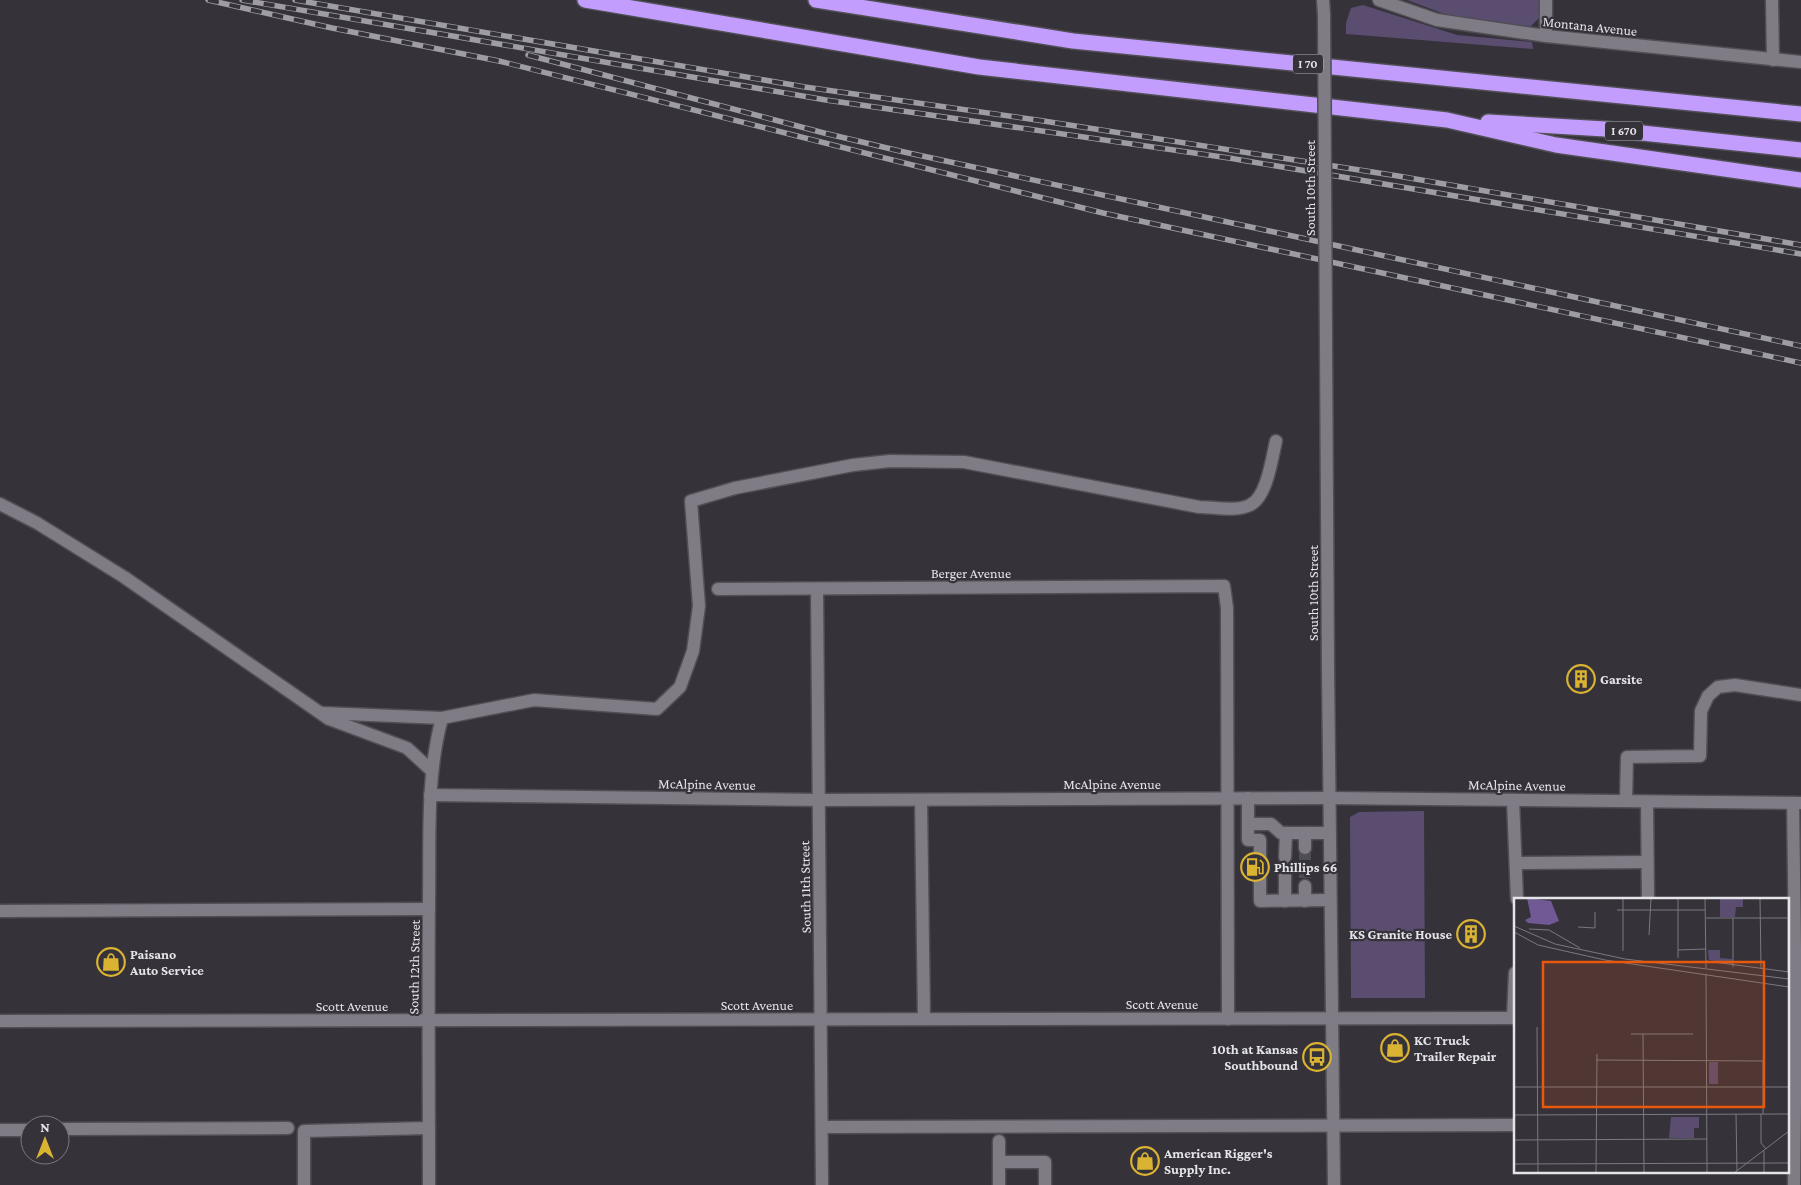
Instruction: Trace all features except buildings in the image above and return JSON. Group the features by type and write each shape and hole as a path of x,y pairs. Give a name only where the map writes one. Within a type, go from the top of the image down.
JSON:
{"highway":[{"path":"585,0 979,67 1447,120 1556,145 1801,180"},
{"name":"I 70","path":"816,0 1073,41 1801,114"},
{"name":"I 670","path":"1447,120 1605,129 1801,150"}],"street":[{"name":"South 10th Street","path":"1324,0 1329,798 1334,1185"},
{"name":"Montana Avenue","path":"1379,0 1437,20 1546,36 1801,62"},
{"path":"1546,0 1546,36"},
{"path":"1772,0 1773,60"},
{"path":"323,713 442,718 534,700 657,709 680,687 693,651 698,606 691,501 735,488 853,465 890,461 964,462 1199,506 1249,506 1258,500 1264,491 1276,441"},
{"path":"0,504 37,523 124,577 323,713 329,719 407,748 432,771"},
{"name":"Berger Avenue","path":"718,589 1224,586 1227,608 1226,799"},
{"name":"South 11th Street","path":"816,589 822,1020 822,1185"},
{"path":"1626,801 1627,757 1700,756 1701,711 1708,696 1718,687 1735,685 1801,695"},
{"name":"South 12th Street","path":"430,1185 428,1020 430,795 434,749 442,718"},
{"name":"McAlpine Avenue","path":"430,795 819,800 1329,798 1797,803"},
{"path":"1248,798 1248,840 1271,840 1283,833 1330,833"},
{"path":"1226,799 1228,1019"},
{"path":"921,800 924,1019"},
{"path":"1513,800 1517,898"},
{"path":"1647,802 1648,898"},
{"path":"1794,1185 1798,906 1797,803"},
{"path":"1248,824 1271,824 1283,833 1285,857"},
{"path":"1305,833 1305,848"},
{"path":"1260,840 1260,900 1330,900"},
{"path":"1516,863 1647,862"},
{"path":"1285,874 1285,900"},
{"path":"1305,886 1305,900"},
{"path":"0,911 429,909"},
{"name":"Scott Avenue","path":"0,1021 1514,1018"},
{"path":"822,1127 1514,1125"},
{"path":"70,1129 288,1128"},
{"path":"304,1185 304,1131 429,1128"},
{"path":"0,1130 20,1130"},
{"path":"999,1141 999,1185"},
{"path":"999,1162 1045,1162 1045,1185"}],"shaded area":[{"path":"1407,0 1540,0 1539,18 1530,27 1450,16"},
{"path":"1363,5 1457,35 1532,42 1533,49 1346,34 1346,23 1351,8"},
{"path":"1424,811 1425,998 1351,998 1350,817 1359,812"}],"tunnel":[{"path":"1305,848 1305,886"}],"railway":[{"path":"208,0 332,28 499,61 1103,213 1801,363"},
{"path":"242,0 826,100 1229,158 1801,254"},
{"path":"295,0 805,87 1037,120 1398,176 1801,245"},
{"path":"528,55 824,133 904,152 1801,346"}],"place":[{"name":"Garsite","path":"1581,679"},
{"name":"Phillips 66","path":"1255,867"},
{"name":"KS Granite House","path":"1471,934"},
{"name":"Paisano Auto Service","path":"111,962"},
{"name":"KC Truck Trailer Repair","path":"1395,1048"},
{"name":"10th at Kansas Southbound","path":"1317,1057"},
{"name":"American Rigger's Supply Inc.","path":"1145,1161"}]}
